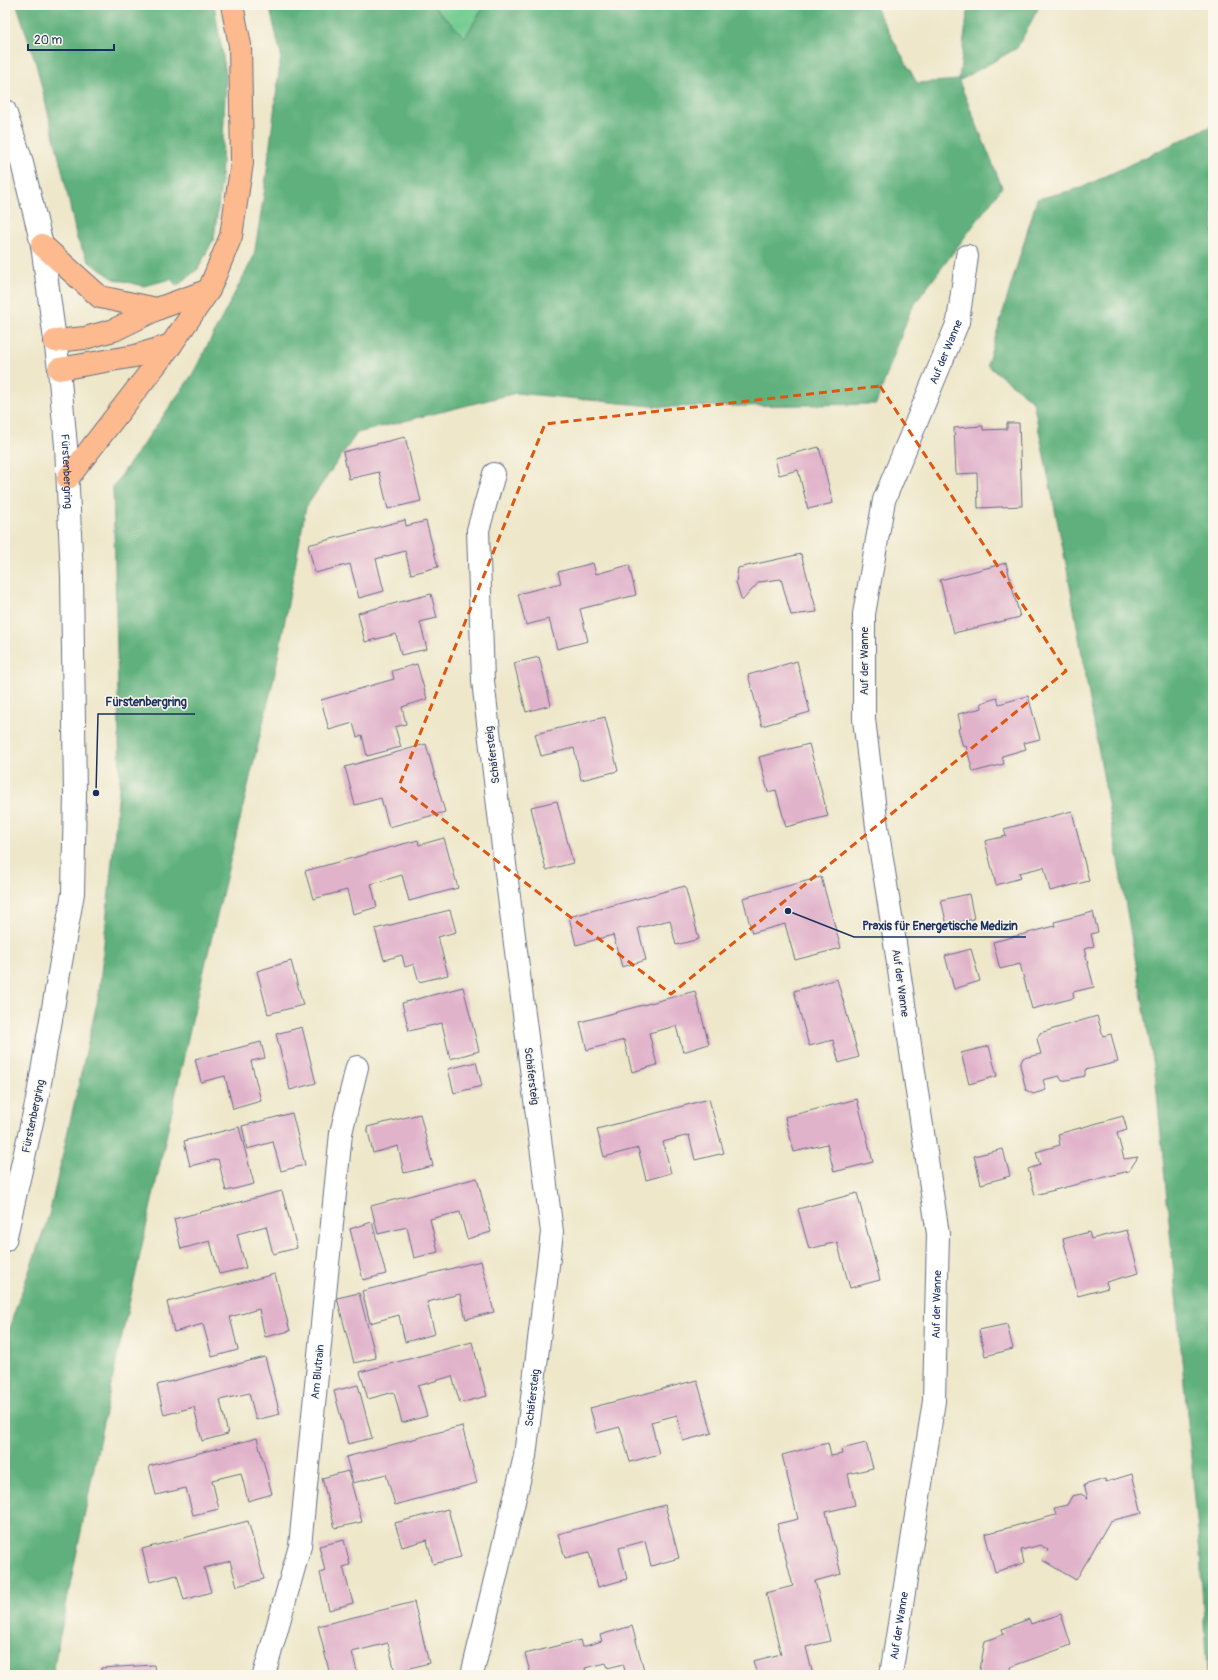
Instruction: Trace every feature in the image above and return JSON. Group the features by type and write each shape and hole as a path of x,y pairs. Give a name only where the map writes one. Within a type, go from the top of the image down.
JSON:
{"main road":[{"path":"68,478 171,345 209,290 231,236 242,163 240,45 232,5"},
{"path":"42,245 100,296 157,309"},
{"path":"55,341 85,338 114,330 157,309 209,290"},
{"path":"58,369 135,356 171,345"}],"street":[{"name":"Fürstenbergring","path":"5,111 21,159 42,245 55,341 66,446 72,576 75,796 73,893 37,1100 5,1240"},
{"name":"Auf der Wanne","path":"891,1675 934,1401 938,1234 873,796 864,719 864,614 884,500 958,322 967,256"},
{"name":"Schäfersteig","path":"472,1675 525,1456 552,1232 483,681 478,530 494,474"},
{"name":"Am Blutrain","path":"264,1675 300,1546 341,1133 357,1067"}],"highlighted area":[{"path":"880,386 1066,671 671,994 399,786 545,424"}],"green space":[{"path":"17,5 214,5 226,74 221,185 214,238 198,269 177,286 171,279 144,286 114,279 89,262 77,239 36,64"},
{"path":"269,5 432,5 465,37 485,5 874,5 917,83 959,80 967,15 971,5 1040,5 1017,48 959,81 1002,187 911,309 876,404 662,407 516,393 357,433 306,507 275,673 192,1020 106,1408 52,1675 5,1675 5,1339 49,1215 99,994 120,779 113,487 192,375 254,256 264,194 281,55"},
{"path":"432,5 485,5 465,37"},
{"path":"1213,125 1213,1675 1207,1675 1200,1553 1155,1072 1067,569 1033,401 987,365 1037,199 1081,188"}],"building":[{"path":"1007,423 1019,423 1022,506 978,508 977,473 956,474 954,428 983,426 983,430 1007,429"},
{"path":"405,437 421,501 388,509 379,472 349,479 343,452"},
{"path":"819,447 833,503 808,509 798,470 779,475 775,458"},
{"path":"405,520 406,526 426,521 438,567 411,574 405,551 376,559 384,591 359,598 350,564 315,573 308,545"},
{"path":"801,554 817,612 791,615 781,579 759,582 742,601 736,582 738,568"},
{"path":"593,563 596,574 629,565 636,595 580,609 588,641 557,649 549,619 526,625 518,594 561,583 558,572"},
{"path":"1006,563 1020,617 954,633 940,580"},
{"path":"431,594 437,618 420,622 427,649 401,655 396,634 365,642 358,613"},
{"path":"539,657 551,705 526,712 514,663"},
{"path":"797,661 810,712 762,726 748,675"},
{"path":"417,664 427,699 402,707 406,724 395,727 401,747 367,756 362,735 357,737 353,723 329,730 321,700 394,679 392,671"},
{"path":"1028,696 1040,739 1024,743 1026,749 1002,756 1004,764 973,772 966,746 963,747 958,729 961,728 958,714 982,708 981,703 997,698 999,704"},
{"path":"605,717 618,771 581,780 574,748 541,756 535,734"},
{"path":"426,744 445,812 389,827 381,798 355,805 345,767"},
{"path":"809,744 828,816 786,827 776,790 768,792 759,757"},
{"path":"557,801 573,863 546,870 531,807"},
{"path":"1072,811 1089,881 1050,891 1044,867 1019,873 1021,878 996,885 985,841 1006,836 1004,829"},
{"path":"444,838 458,888 409,901 402,875 371,884 377,907 353,914 347,890 313,899 305,871 418,840 419,845"},
{"path":"821,877 841,948 795,960 785,924 752,933 743,898"},
{"path":"685,886 699,939 676,945 670,920 638,928 646,960 622,967 613,935 576,945 569,917"},
{"path":"969,894 974,919 947,925 941,900"},
{"path":"450,910 456,932 438,937 448,975 419,982 414,964 405,967 402,955 384,960 375,929"},
{"path":"1093,912 1098,932 1091,934 1094,946 1084,949 1094,987 1073,992 1074,998 1032,1009 1020,964 1000,969 993,942 1055,926 1054,922"},
{"path":"971,949 980,981 954,989 945,956"},
{"path":"291,961 303,1005 268,1014 257,971"},
{"path":"837,979 859,1057 839,1063 833,1040 809,1046 794,991"},
{"path":"463,987 479,1051 450,1059 442,1023 409,1031 402,1003"},
{"path":"695,991 709,1044 683,1052 676,1026 649,1033 657,1065 632,1072 624,1040 587,1050 580,1022"},
{"path":"1097,1016 1103,1036 1111,1034 1118,1062 1085,1070 1085,1076 1062,1081 1059,1076 1043,1080 1046,1090 1033,1094 1026,1090 1020,1065 1023,1058 1041,1054 1037,1039 1040,1033"},
{"path":"302,1027 316,1083 290,1090 276,1034"},
{"path":"261,1042 265,1058 251,1061 261,1101 233,1109 225,1076 201,1082 195,1059"},
{"path":"989,1046 997,1076 969,1084 961,1053"},
{"path":"476,1062 482,1086 454,1093 448,1069"},
{"path":"709,1099 724,1153 695,1160 689,1135 663,1142 671,1173 646,1180 638,1148 604,1157 597,1129"},
{"path":"857,1099 873,1162 834,1172 827,1144 794,1152 785,1117"},
{"path":"292,1113 305,1165 281,1171 273,1142 247,1149 242,1126"},
{"path":"420,1114 433,1166 404,1173 398,1146 373,1153 367,1127"},
{"path":"1123,1116 1127,1130 1117,1133 1124,1159 1138,1157 1129,1171 1035,1195 1028,1169 1040,1165 1036,1152 1060,1145 1058,1134"},
{"path":"239,1127 254,1184 226,1191 218,1159 190,1166 184,1141"},
{"path":"1003,1149 1010,1176 981,1184 974,1156"},
{"path":"477,1178 491,1232 467,1239 460,1212 430,1219 438,1252 414,1258 407,1227 378,1234 371,1206"},
{"path":"282,1191 297,1248 273,1254 266,1226 237,1234 246,1268 219,1274 210,1241 181,1249 174,1219"},
{"path":"857,1193 880,1280 850,1288 837,1242 809,1249 798,1209"},
{"path":"372,1222 386,1274 363,1280 350,1229"},
{"path":"1127,1230 1139,1273 1106,1282 1108,1288 1078,1296 1063,1239 1089,1232 1091,1239"},
{"path":"481,1261 494,1312 466,1319 460,1294 427,1302 435,1334 405,1342 399,1315 370,1323 362,1291"},
{"path":"275,1274 290,1331 265,1337 259,1309 230,1317 238,1350 212,1357 203,1324 174,1332 167,1302"},
{"path":"359,1293 376,1358 354,1363 337,1298"},
{"path":"1007,1324 1013,1349 985,1356 979,1330"},
{"path":"472,1342 487,1396 460,1403 452,1376 418,1386 427,1416 402,1423 394,1392 368,1399 360,1372"},
{"path":"265,1357 280,1414 256,1420 249,1393 220,1400 228,1434 202,1441 194,1407 164,1415 157,1385"},
{"path":"697,1380 712,1433 683,1441 677,1415 651,1422 659,1454 630,1462 620,1427 597,1433 590,1408"},
{"path":"358,1385 372,1438 348,1444 334,1391"},
{"path":"462,1426 477,1483 395,1505 386,1474 353,1483 346,1457"},
{"path":"257,1438 272,1494 248,1501 241,1473 212,1480 219,1509 193,1515 186,1488 156,1495 149,1466"},
{"path":"828,1443 831,1456 842,1454 841,1449 866,1443 873,1468 848,1474 855,1505 826,1512 841,1574 815,1581 830,1641 806,1647 813,1675 757,1675 753,1661 781,1654 766,1593 793,1586 777,1524 798,1519 782,1455"},
{"path":"348,1471 362,1522 335,1528 322,1478"},
{"path":"1132,1474 1142,1513 1110,1521 1076,1580 1042,1560 1048,1550 1041,1545 1021,1550 1024,1563 995,1572 985,1534 1056,1515 1054,1508 1067,1505 1072,1496 1081,1494 1088,1498 1084,1485 1105,1479 1106,1482"},
{"path":"665,1505 679,1558 651,1566 645,1541 619,1548 627,1579 598,1587 589,1552 565,1558 558,1534"},
{"path":"448,1509 461,1557 433,1564 427,1540 402,1547 395,1523"},
{"path":"248,1521 264,1579 237,1586 230,1561 204,1568 211,1592 184,1600 177,1575 150,1582 142,1549"},
{"path":"344,1540 350,1565 343,1567 353,1603 329,1610 320,1573 325,1571 319,1546"},
{"path":"414,1602 429,1663 395,1672 388,1643 352,1652 358,1675 330,1675 318,1626"},
{"path":"1061,1614 1071,1645 1010,1667 1012,1675 979,1675 985,1641 1004,1634 1002,1629 1029,1619 1031,1624"},
{"path":"632,1626 644,1670 626,1674 623,1664 608,1668 606,1663 585,1668 587,1675 556,1675 555,1673 547,1675 531,1675 525,1654 580,1640 582,1647 602,1641 600,1635"},
{"path":"154,1665 155,1675 101,1675 101,1668"}],"place":[{"name":"Fürstenbergring","path":"96,793"},
{"name":"Praxis für Energetische Medizin","path":"788,911"}]}
